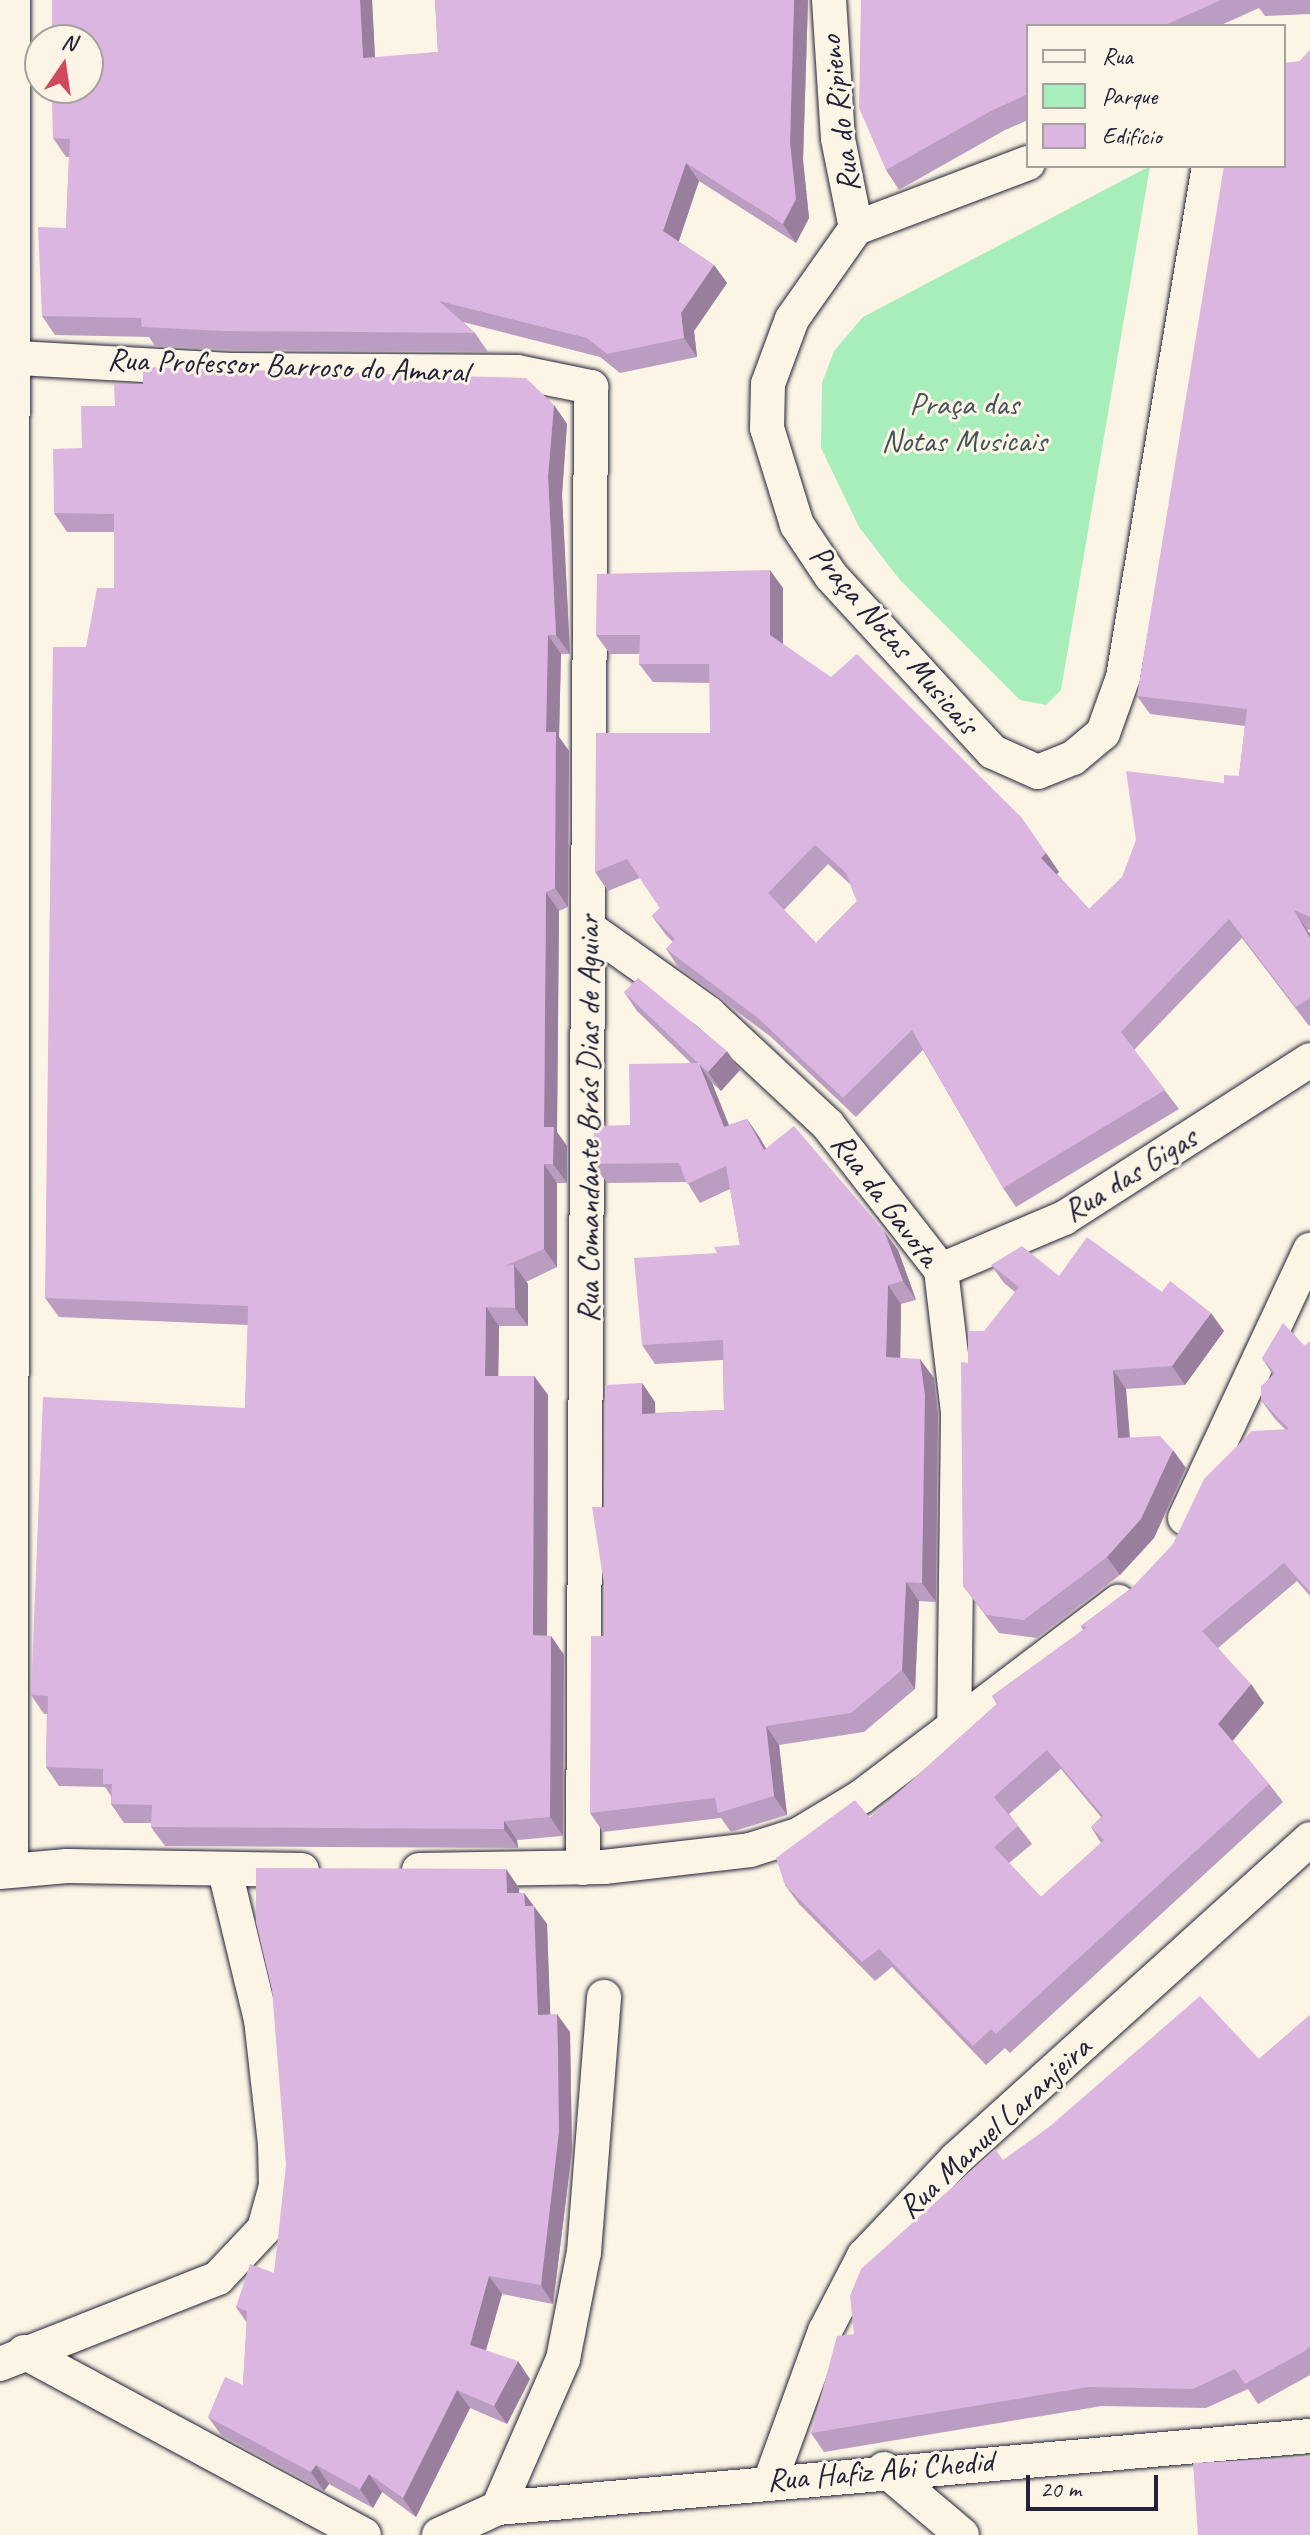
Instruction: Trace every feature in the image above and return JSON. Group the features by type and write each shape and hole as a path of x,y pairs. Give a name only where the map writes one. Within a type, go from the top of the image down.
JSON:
{"street":[{"path":"13,0 6,356 6,1871 334,1870"},
{"name":"Rua do Ripieno","path":"829,0 838,139 856,228"},
{"path":"856,228 1026,164"},
{"name":"Praça Notas Musicais","path":"856,228 792,319 768,384 767,428 797,525 831,576 941,701 993,752 1038,772 1073,758 1103,733 1123,677 1209,168"},
{"name":"Rua Professor Barroso do Amaral","path":"6,356 577,379"},
{"name":"Rua Comandante Brás Dias de Aguiar","path":"577,379 591,387 596,424 583,1868"},
{"name":"Rua da Gavota","path":"590,929 708,1013 828,1125 941,1270 958,1413 954,1727"},
{"name":"Rua das Gigas","path":"941,1270 1064,1218 1310,1060"},
{"path":"1171,1549 1310,1250"},
{"path":"1277,1321 1310,1294"},
{"path":"381,1870 583,1868 750,1850 798,1835 954,1727 1143,1580"},
{"name":"Rua Manuel Laranjeira","path":"770,2482 825,2331 864,2256 956,2159 1310,1839"},
{"path":"12,2358 205,2285 243,2259 264,2229 276,2186 275,2144 261,2020 225,1871"},
{"path":"498,2508 563,2359 584,2252 604,1997"},
{"path":"12,2358 364,2535"},
{"name":"Rua Hafiz Abi Chedid","path":"439,2535 498,2508 884,2469 1310,2436"},
{"path":"884,2469 962,2535"}],"green space":[{"name":"Praça das Notas Musicais","path":"1150,168 1061,690 1046,705 1020,700 900,580 859,527 821,448 822,383 834,351 863,317"}],"building":[{"path":"52,0 360,0 363,58 438,52 435,0 794,0 790,142 796,199 783,224 686,163 663,231 714,265 681,313 684,338 607,354 587,338 439,301 475,333 223,331 142,327 141,318 42,316 38,227 66,228 70,139 53,138 52,104 104,104 104,24 52,24"},
{"path":"861,0 1221,0 1167,24 1026,24 1026,95 886,170 859,108"},
{"path":"1310,50 1310,917 1294,910 1310,938 1310,998 1296,1007 1229,919 1121,1032 1165,1090 1003,1188 912,1030 843,1098 758,1018 666,949 675,939 652,916 660,908 627,859 595,872 596,733 710,733 709,664 639,664 640,635 596,635 597,574 770,570 770,635 831,677 857,654 1021,817 1046,853 1041,858 1089,909 1122,877 1136,840 1126,771 1224,783 1224,775 1239,776 1247,709 1137,696 1224,168 1286,168 1286,63 1300,61","holes":["815,845 846,873 857,901 816,943 768,893"]},
{"path":"143,367 526,378 554,405 548,476 556,635 548,635 546,732 556,732 555,888 546,892 544,1127 554,1127 553,1164 544,1164 544,1249 505,1266 514,1265 515,1308 486,1307 485,1376 534,1376 533,1635 551,1636 550,1817 504,1821 504,1829 151,1827 152,1805 111,1804 112,1784 103,1784 103,1769 46,1767 48,1696 31,1695 43,1397 245,1408 248,1306 45,1298 53,647 86,647 97,588 114,588 114,514 54,513 53,449 82,448 81,406 115,406 114,384 143,384"},
{"path":"638,978 727,1051 708,1072 699,1064 724,1127 747,1119 764,1150 794,1126 884,1231 903,1281 888,1285 886,1357 920,1359 925,1395 922,1583 906,1582 902,1670 851,1713 766,1726 774,1796 718,1813 715,1798 590,1813 591,1636 604,1636 604,1584 592,1507 604,1507 605,1385 642,1383 642,1414 724,1410 723,1340 642,1345 634,1258 717,1253 714,1247 740,1245 726,1166 687,1184 679,1163 593,1164 594,1126 630,1125 629,1064 698,1063 624,992"},
{"path":"1087,1237 1162,1292 1170,1281 1211,1313 1172,1366 1113,1370 1118,1438 1160,1436 1173,1450 1141,1519 1107,1557 1024,1620 986,1615 963,1586 961,1362 968,1363 968,1331 984,1331 1019,1287 991,1265 1022,1246 1059,1276"},
{"path":"1283,1323 1305,1346 1310,1341 1310,1592 1284,1563 1202,1631 1251,1684 1218,1724 1269,1784 996,2034 991,2029 973,2046 879,1949 862,1962 785,1885 776,1858 855,1800 870,1818 998,1703 992,1696 1087,1627 1081,1626 1133,1587 1173,1544 1204,1479 1252,1431 1289,1429 1261,1400 1261,1386 1275,1373 1262,1358","holes":["1047,1750 1103,1816 1091,1827 1104,1840 1041,1897 994,1847 1018,1826 994,1797"]},
{"path":"256,1868 506,1869 507,1893 524,1893 525,1906 534,1906 538,2015 557,2014 558,2051 559,2132 541,2285 489,2276 470,2345 518,2361 494,2406 457,2390 403,2498 369,2474 360,2489 316,2465 311,2472 208,2417 225,2377 243,2385 247,2311 236,2307 250,2264 274,2273 286,2165 272,1990 256,1922"},
{"path":"1200,1996 1259,2059 1310,2015 1310,2346 1245,2384 1235,2369 1193,2389 1089,2387 811,2433 837,2336 854,2334 850,2296 861,2269 995,2149 1003,2160 1049,2127"},
{"path":"1310,2457 1310,2535 1198,2535 1193,2463"}]}
